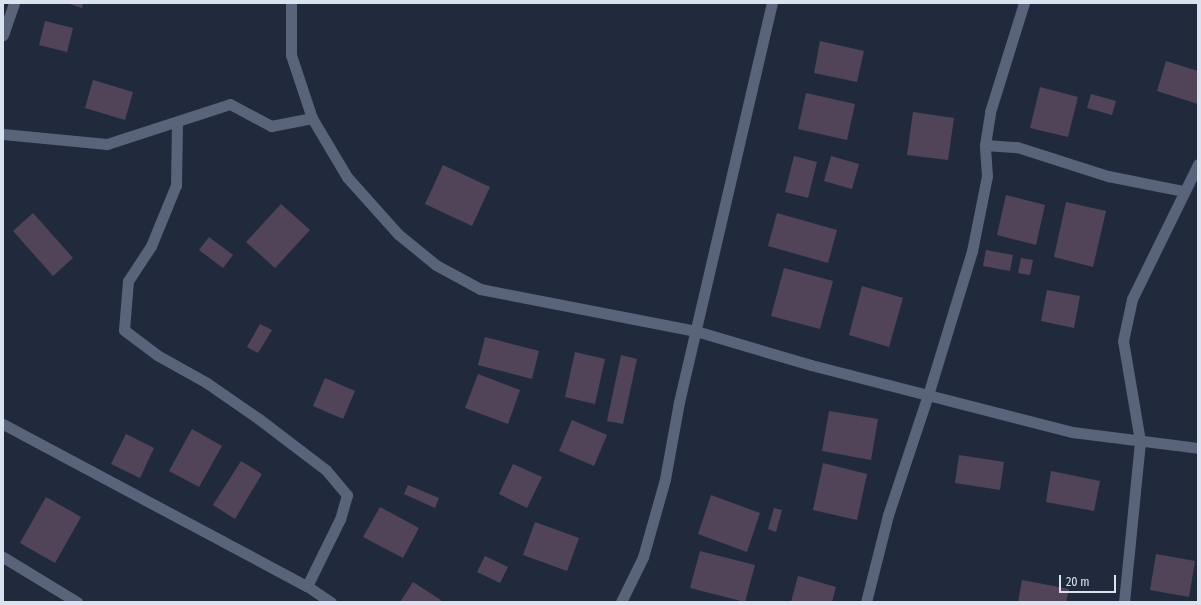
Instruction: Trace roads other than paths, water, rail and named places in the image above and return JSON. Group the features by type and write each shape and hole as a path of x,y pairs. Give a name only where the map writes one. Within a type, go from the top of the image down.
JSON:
{"street":[{"path":"3,35 14,3"},
{"path":"291,3 292,55 312,118 347,177 398,234 436,265 480,289 696,331 811,365 1072,432 1198,448"},
{"path":"621,602 643,557 665,480 679,402 772,3"},
{"path":"866,602 888,515 928,396 972,251 987,176 985,145 990,112 1024,3"},
{"path":"3,134 107,144 230,104 271,126 312,118"},
{"path":"177,122 176,185 151,246 128,282 124,330 157,355 207,383 259,419 326,470 346,495 340,519 307,586"},
{"path":"985,145 1017,147 1108,176 1183,191"},
{"path":"1124,602 1140,441 1123,341 1132,299 1183,191 1198,164"},
{"path":"3,424 307,586 331,602"},
{"path":"3,557 77,602"}]}
